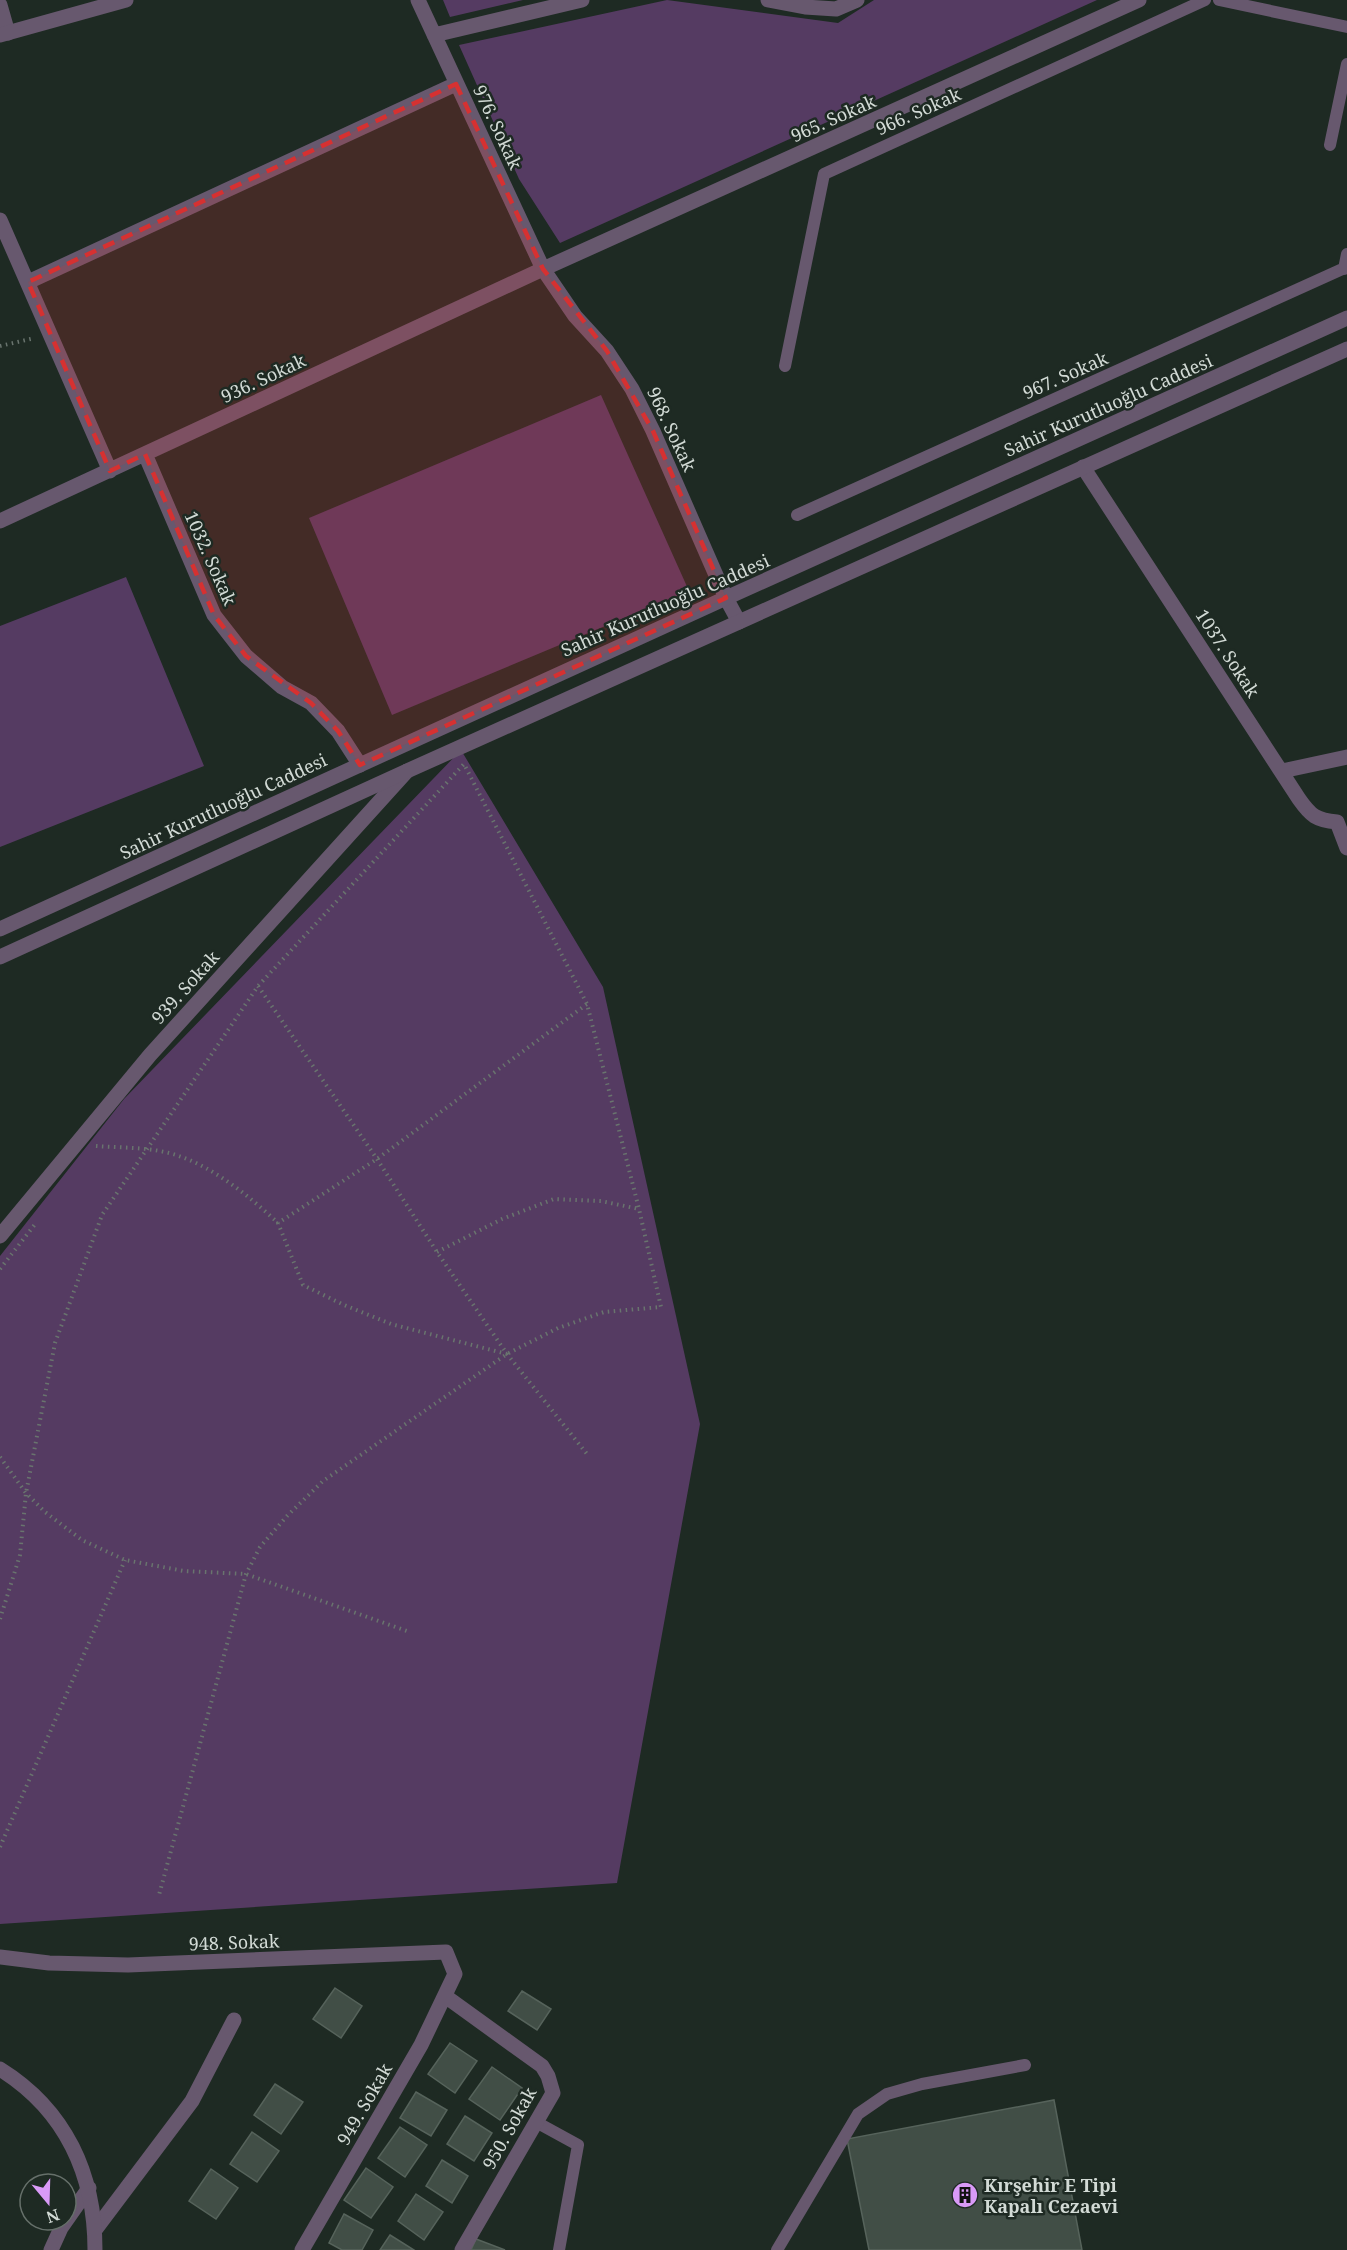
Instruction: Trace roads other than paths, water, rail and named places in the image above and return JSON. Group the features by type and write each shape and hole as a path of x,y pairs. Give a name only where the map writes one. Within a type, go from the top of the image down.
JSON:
{"street":[{"path":"0,5 4,34 126,0"},
{"name":"976. Sokak","path":"418,0 543,269"},
{"path":"434,35 582,0"},
{"path":"768,0 804,7 836,9 856,0"},
{"name":"965. Sokak","path":"543,269 1139,0"},
{"path":"28,282 456,84"},
{"path":"0,220 110,471"},
{"name":"936. Sokak","path":"0,522 543,269"},
{"name":"968. Sokak","path":"543,269 575,315 607,351 632,389 658,441 726,598 739,622"},
{"name":"Sahir Kurutluoğlu Caddesi","path":"0,929 1347,318"},
{"path":"0,957 407,771 1347,349"},
{"name":"1032. Sokak","path":"145,454 214,615 246,656 282,687 311,703 338,731 360,765"},
{"name":"1037. Sokak","path":"1083,467 1310,813 1321,821 1337,822 1347,848"},
{"path":"1282,771 1347,757"},
{"name":"939. Sokak","path":"0,1236 150,1055 407,771"},
{"name":"948. Sokak","path":"0,1957 49,1962 128,1965 446,1952 455,1974"},
{"name":"949. Sokak","path":"302,2250 422,2045 455,1974"},
{"name":"950. Sokak","path":"445,1996 542,2066 553,2093 462,2250"},
{"path":"95,2230 192,2101 234,2020"},
{"path":"0,2069 37,2099 63,2129 79,2157 89,2188 95,2230 95,2250"},
{"path":"51,2250 62,2228 89,2188"}],"lane":[{"name":"966. Sokak","path":"785,366 824,174 1205,0"},
{"path":"1219,0 1347,27"},
{"path":"1330,145 1347,64"},
{"path":"1345,268 1347,254"},
{"name":"967. Sokak","path":"797,515 1345,268"},
{"path":"777,2250 858,2114 887,2094 922,2084 1025,2065"},
{"path":"536,2122 578,2145 559,2250"}],"place":[{"name":"Kırşehir E Tipi Kapalı Cezaevi","path":"965,2195"}]}
